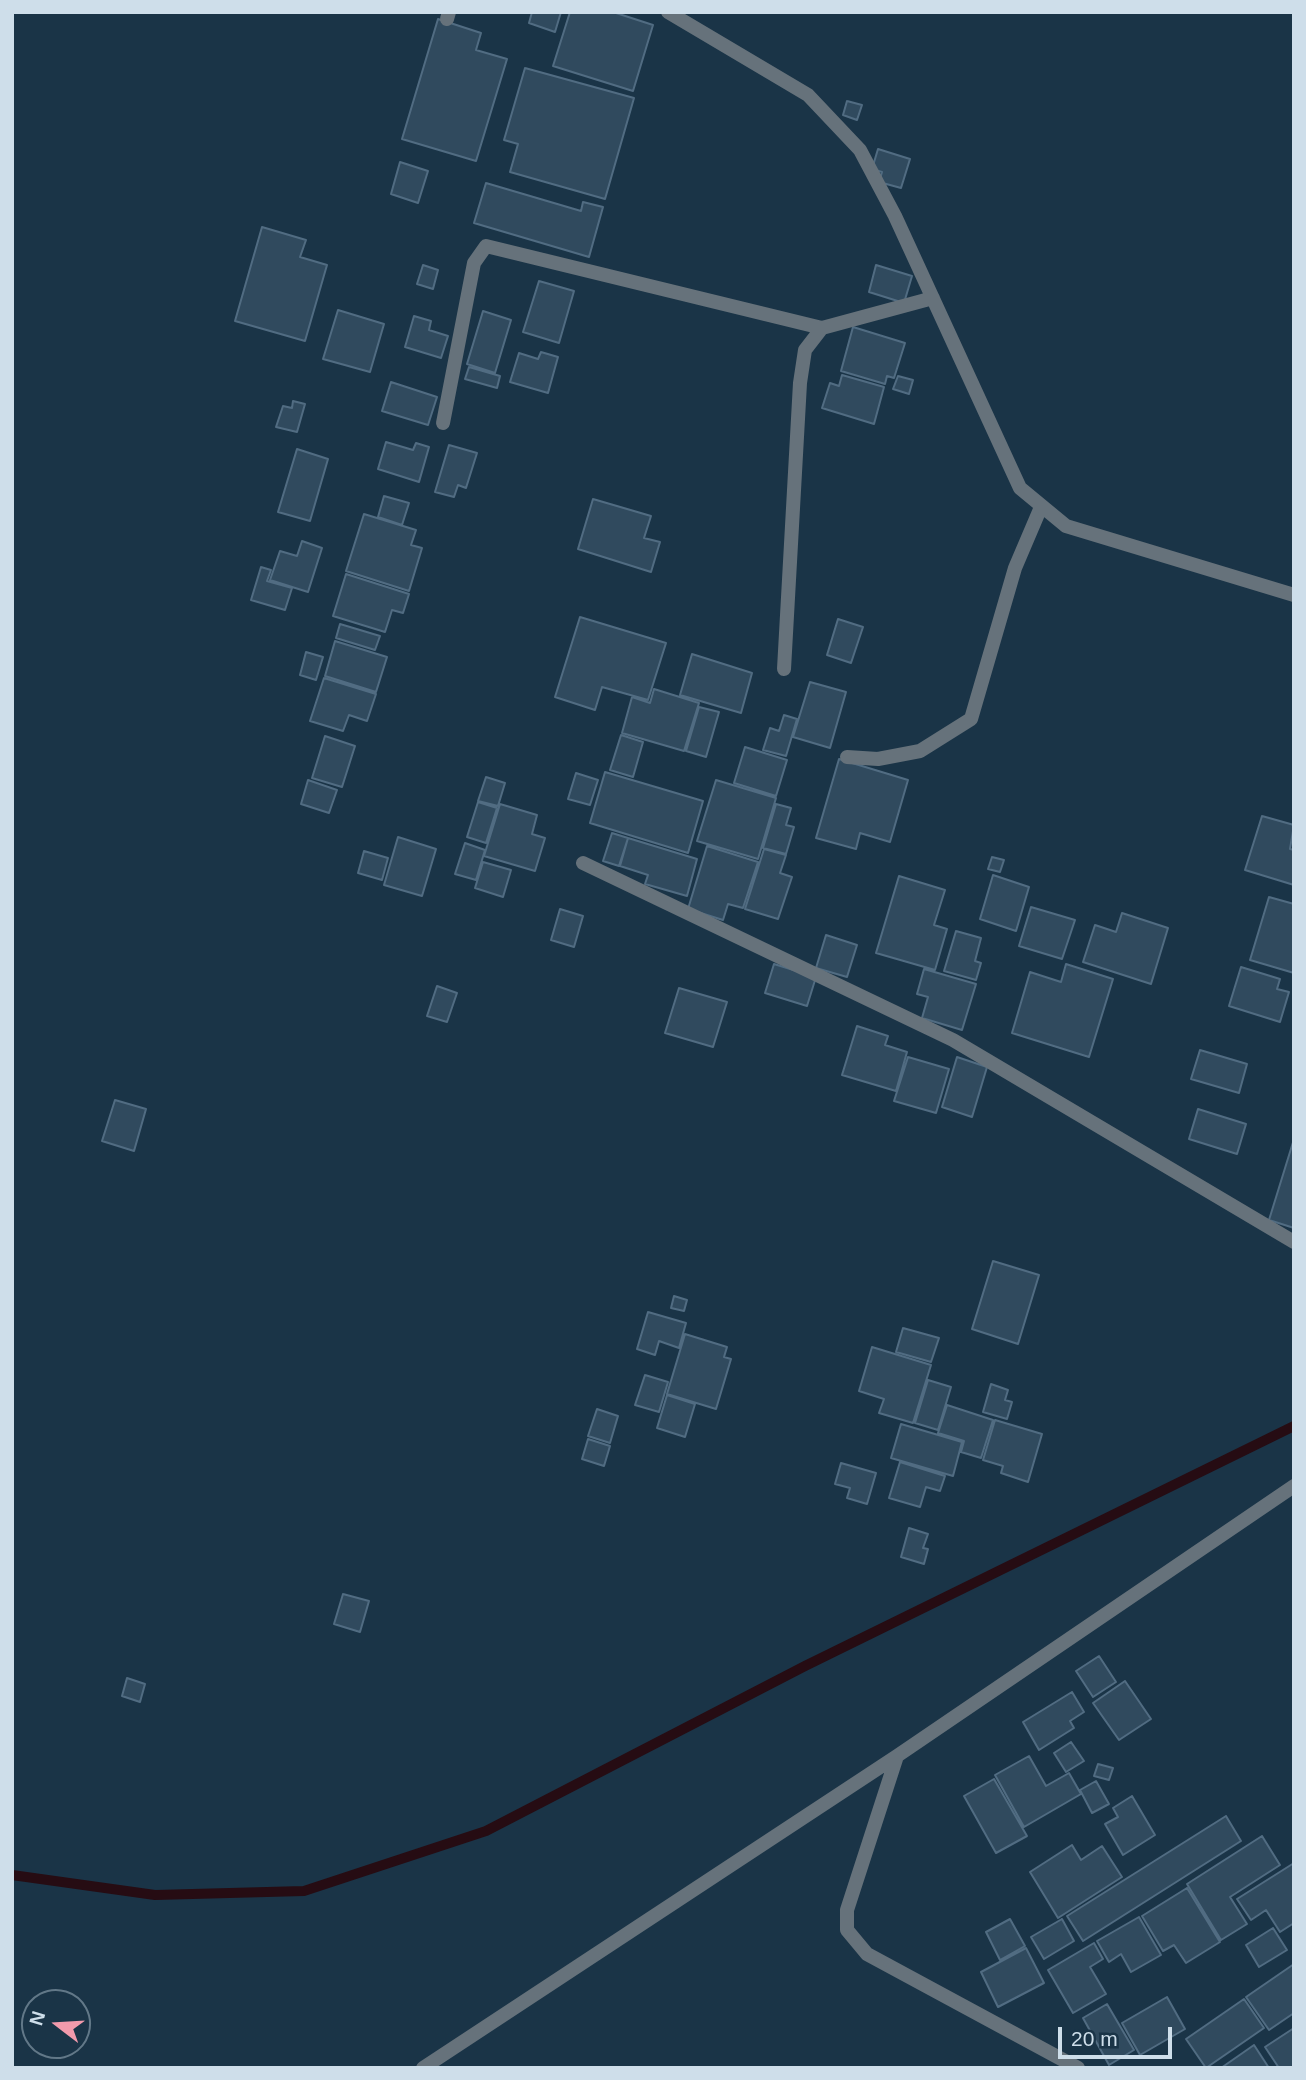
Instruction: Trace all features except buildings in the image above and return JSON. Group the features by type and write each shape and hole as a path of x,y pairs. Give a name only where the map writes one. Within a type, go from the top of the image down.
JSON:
{"street":[{"path":"668,12 808,95 860,150 895,216 1020,488 1066,526 1294,595"},
{"path":"443,423 474,263 486,246 822,328 933,298"},
{"path":"783,669 800,383 805,350 822,328"},
{"path":"847,757 877,759 920,751 971,719 1015,568 1041,507"},
{"path":"583,863 953,1040 1294,1242"},
{"path":"423,2068 897,1756 1294,1486"},
{"path":"897,1756 847,1910 846,1930 867,1954 1078,2068"}],"waterway":[{"path":"12,1875 155,1895 304,1891 486,1831 805,1666 1294,1426"}]}
